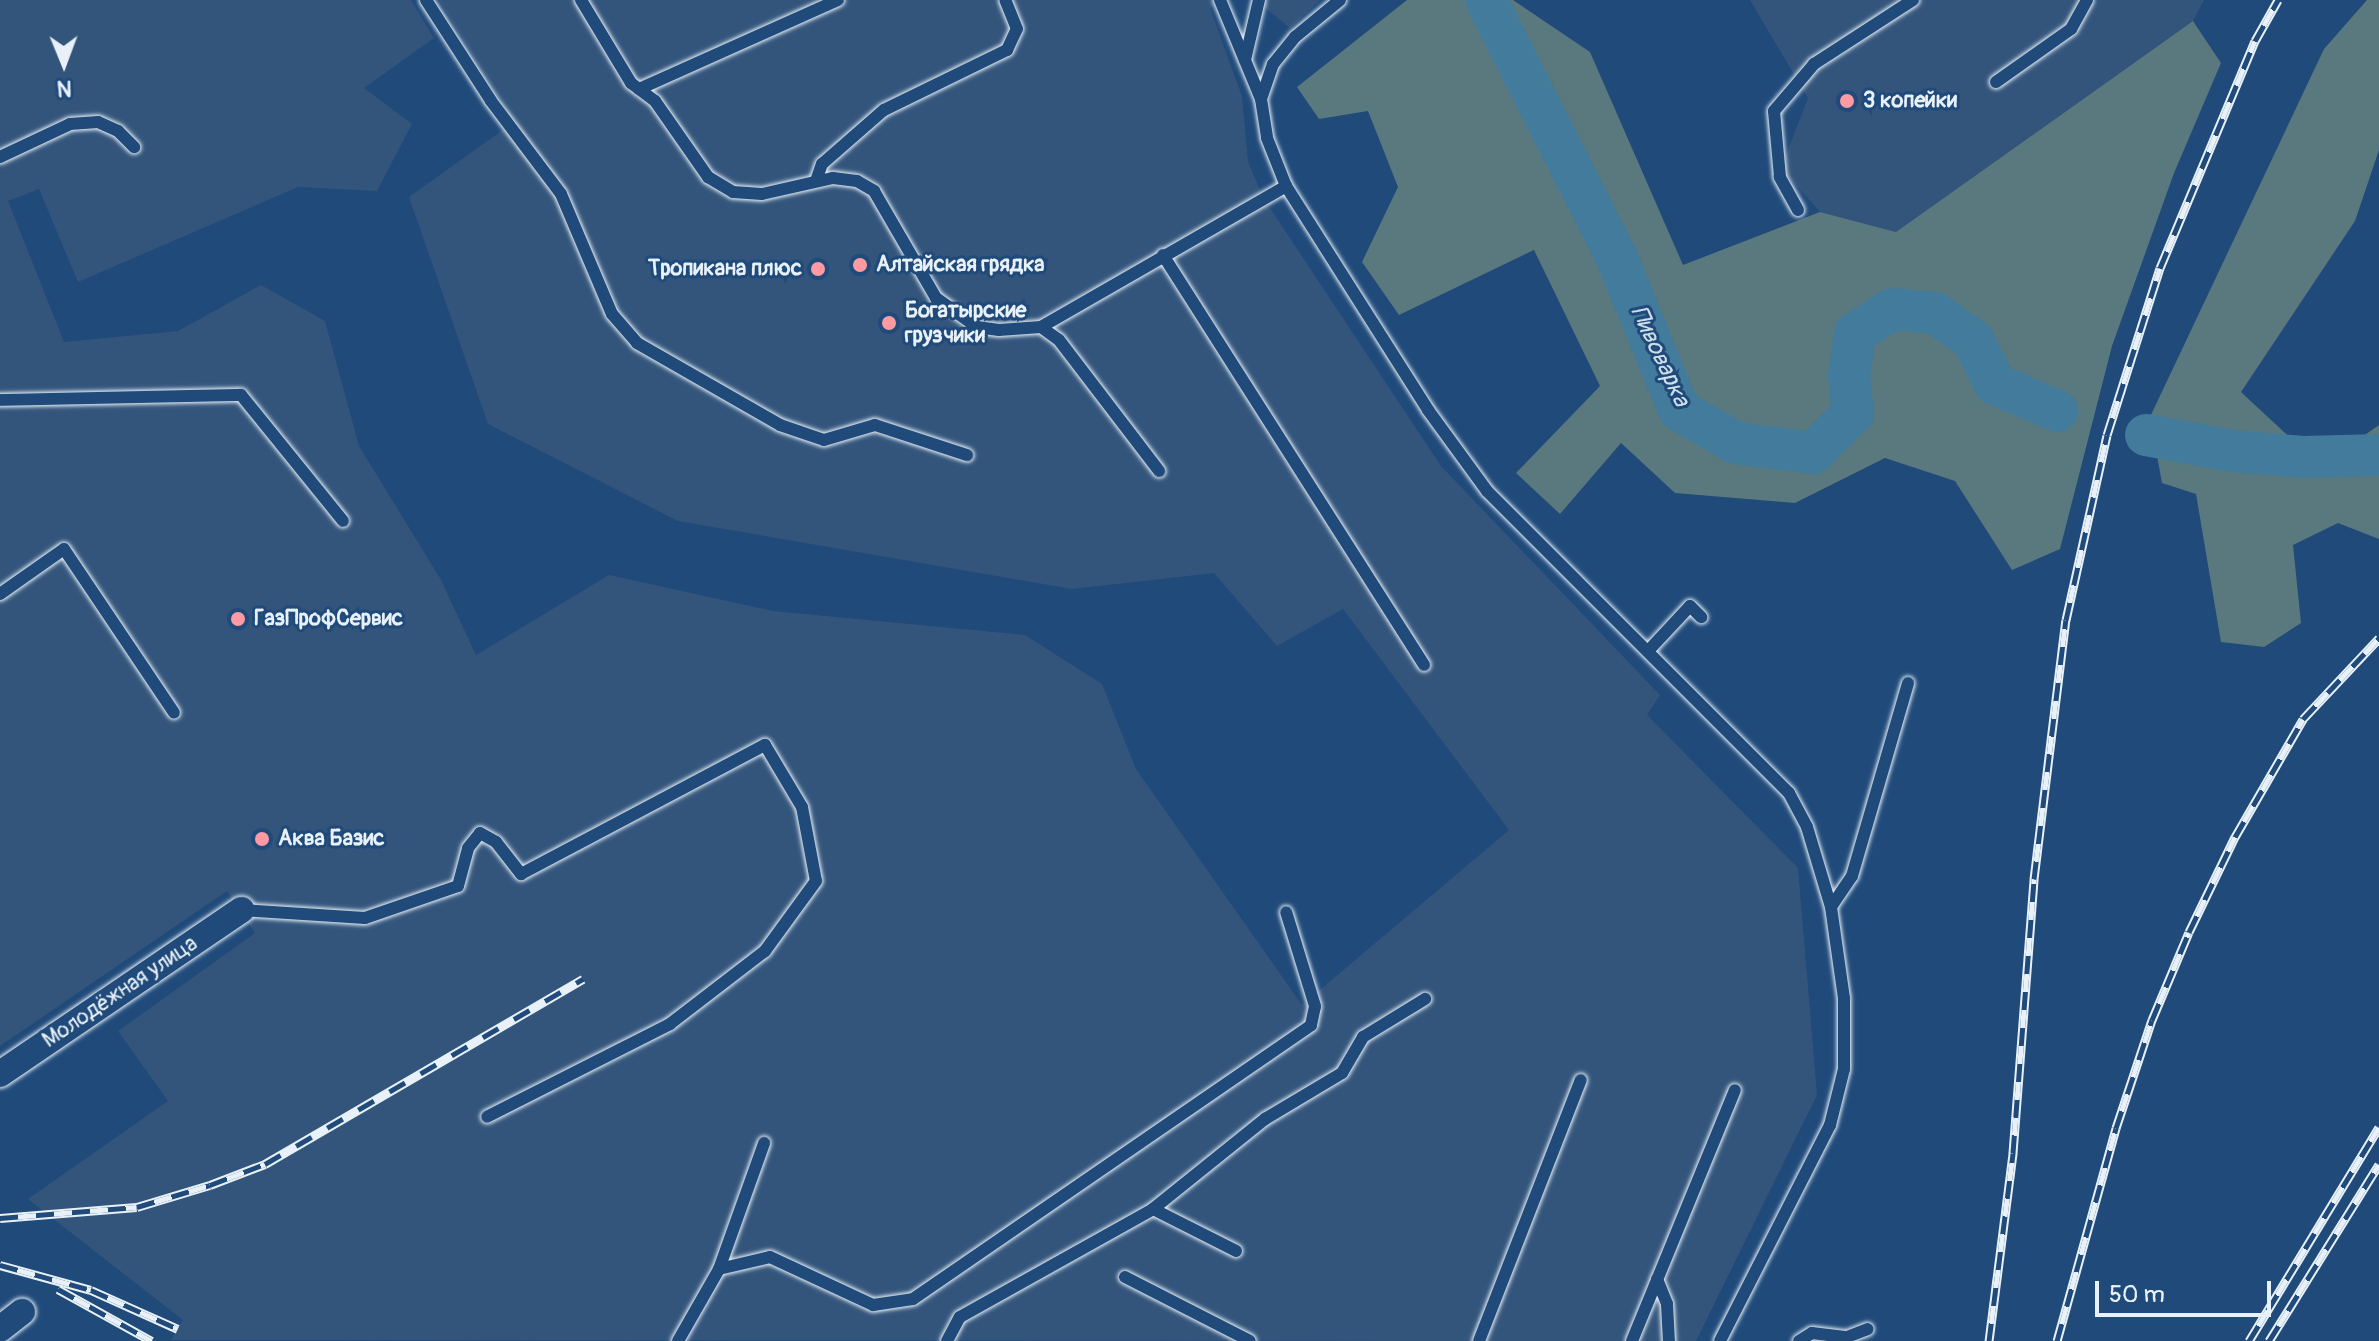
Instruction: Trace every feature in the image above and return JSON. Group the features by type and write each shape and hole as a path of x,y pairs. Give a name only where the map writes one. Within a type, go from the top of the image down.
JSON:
{"street":[{"name":"Молодёжная улица","path":"0,1074 241,910"},
{"path":"0,1329 22,1312"}],"lane":[{"path":"426,0 491,101 561,194 612,314 637,343 780,425 824,440 875,425 967,455"},
{"path":"581,0 631,83 655,101 708,177 733,192 762,194 833,178 857,181 874,191 936,298 977,327 999,330 1041,327 1286,186"},
{"path":"639,89 838,0"},
{"path":"816,181 822,164 884,110 1007,50 1017,29 1005,0"},
{"path":"1220,0 1261,99 1267,138 1286,186 1428,410 1487,491 1789,793 1807,827 1831,907 1844,998 1844,1069 1830,1125 1720,1341"},
{"path":"1245,60 1259,0"},
{"path":"1261,99 1273,64 1295,37 1340,0"},
{"path":"1798,210 1780,177 1774,111 1814,64 1913,0"},
{"path":"1996,82 2071,29 2087,0"},
{"path":"0,157 70,124 98,122 118,131 134,147"},
{"path":"1163,255 1424,665"},
{"path":"1041,327 1059,340 1159,471"},
{"path":"0,400 241,395 343,521"},
{"path":"0,594 64,549 174,713"},
{"path":"1649,650 1690,606 1701,617"},
{"path":"1831,907 1852,876 1908,683"},
{"path":"241,910 365,918 458,886 468,848 480,833 496,842 521,874 765,745 802,807 816,881 765,951 670,1024 487,1117"},
{"path":"719,1269 770,1257 873,1305 913,1299 1311,1025 1315,1006 1286,912"},
{"path":"947,1341 960,1317 1153,1209 1265,1119 1342,1073 1363,1037 1425,999"},
{"path":"1479,1341 1581,1080"},
{"path":"1632,1341 1735,1090"},
{"path":"678,1341 719,1269 764,1143"},
{"path":"1153,1209 1236,1251"},
{"path":"1125,1277 1250,1341"},
{"path":"1657,1279 1667,1304 1669,1341"},
{"path":"1799,1341 1812,1333 1847,1337 1868,1329"}],"shaded area":[{"path":"0,0 411,0 434,38 364,88 412,124 377,191 298,187 78,282 39,189 8,201 64,342 178,331 261,285 325,321 359,446 441,580 476,655 609,575 773,611 1025,635 1102,684 1136,769 1302,1005 1509,830 1343,609 1277,646 1214,573 1072,589 678,521 488,424 409,197 514,122 439,0 1222,0 1210,8 1242,96 1248,162 1264,199 1441,466 1660,695 1647,715 1798,868 1817,1095 1696,1341 171,1340 183,1320 28,1199 168,1101 118,1031 255,933 227,891 0,1046"},
{"path":"1256,0 1320,0 1290,28"},
{"path":"1750,0 2204,0 2193,21 1896,232 1820,212 1781,168 1808,98"}],"green space":[{"path":"1407,0 1513,0 1590,52 1683,265 1820,212 1896,232 2193,21 2221,63 2174,173 2112,346 2060,549 2012,570 1955,481 1885,458 1795,503 1675,493 1621,443 1560,514 1516,473 1600,386 1534,250 1399,315 1362,262 1398,187 1368,111 1319,119 1297,87"},
{"path":"2367,0 2379,0 2379,150 2355,221 2241,392 2301,448 2359,439 2379,425 2379,539 2338,523 2293,545 2301,623 2264,647 2221,642 2196,494 2162,483 2150,417 2324,49"}],"waterway":[{"name":"Пивоварка","path":"1486,0 1617,258 1679,410 1736,443 1813,453 1853,413 1849,376 1855,333 1893,309 1935,313 1973,340 1995,384 2057,411"},
{"name":"Пивоварка","path":"2146,435 2232,451 2303,457 2379,455"}],"railway":[{"path":"1989,1341 2013,1153 2034,879 2066,620 2107,435 2160,268 2255,41 2278,0"},
{"path":"2057,1341 2116,1128 2152,1020 2189,932 2235,837 2303,719 2379,638"},
{"path":"0,1218 137,1207 265,1164 583,979"},
{"path":"2249,1341 2379,1127"},
{"path":"2269,1341 2379,1164"},
{"path":"0,1265 91,1290 178,1329"},
{"path":"58,1289 152,1341"}],"place":[{"name":"3 копейки","path":"1847,101"},
{"name":"Алтайская грядка","path":"860,265"},
{"name":"Тропикана плюс","path":"818,269"},
{"name":"Богатырские грузчики","path":"889,323"},
{"name":"ГазПрофСервис","path":"238,619"},
{"name":"Аква Базис","path":"262,839"}]}
